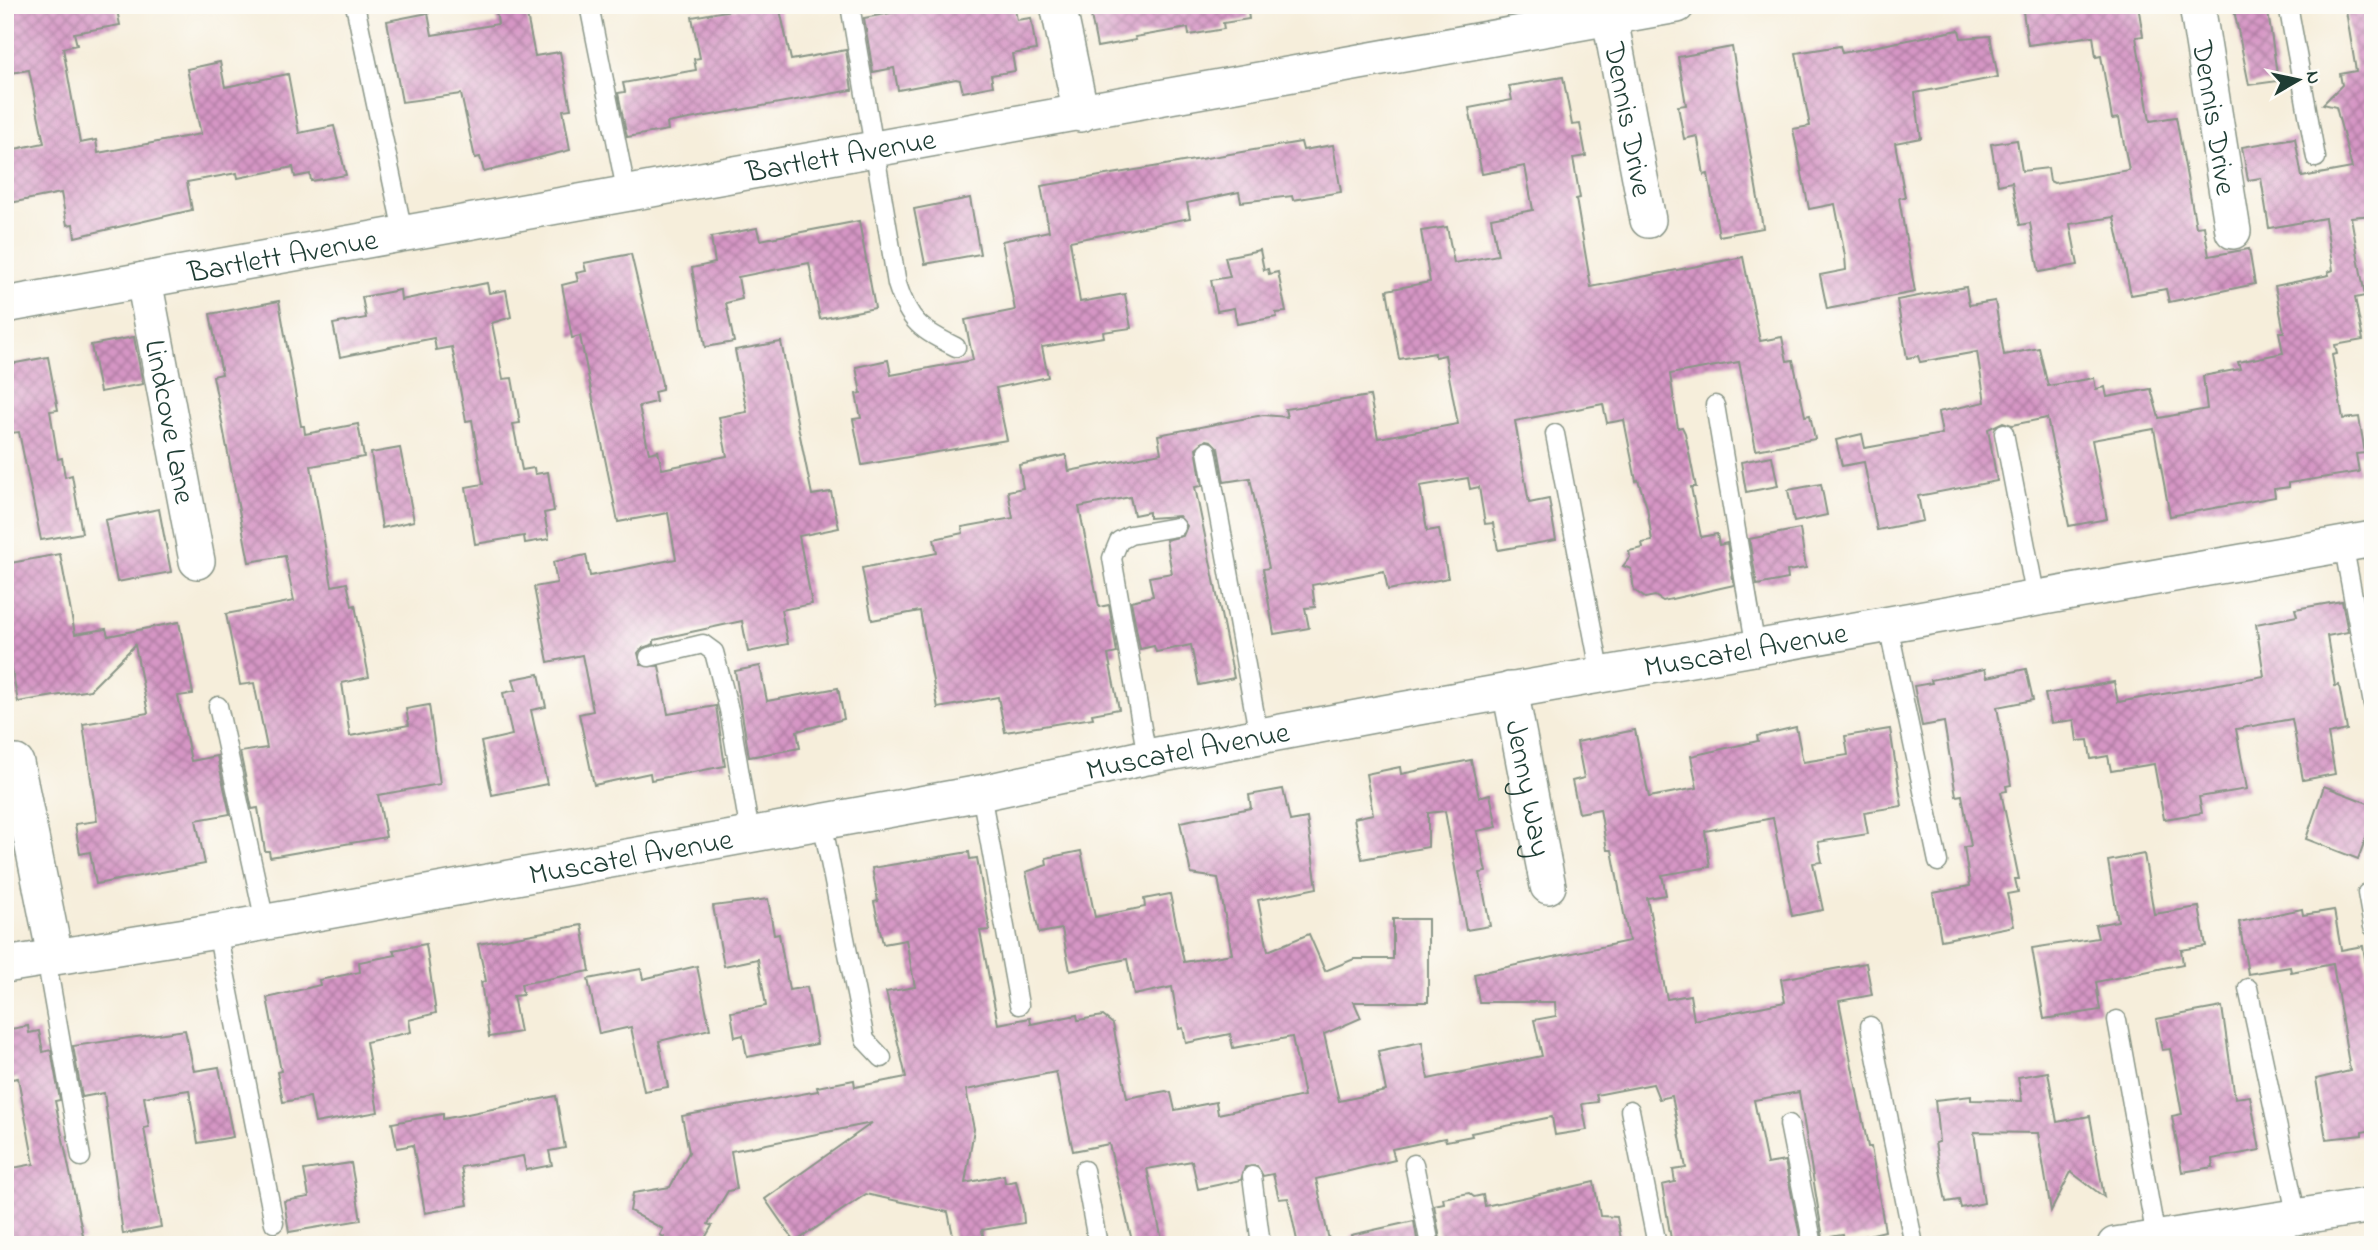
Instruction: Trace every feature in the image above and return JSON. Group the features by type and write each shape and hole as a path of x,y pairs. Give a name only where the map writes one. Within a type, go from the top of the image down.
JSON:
{"street":[{"path":"1058,5 1081,114"},
{"name":"Bartlett Avenue","path":"5,305 403,232 1081,114 1590,16 1677,5"},
{"name":"Dennis Drive","path":"2197,5 2233,231"},
{"name":"Dennis Drive","path":"1590,16 1648,220"},
{"name":"Lindcove Lane","path":"144,280 197,561"},
{"name":"Muscatel Avenue","path":"5,965 217,931 981,793 1147,757 1510,690 1756,649 2358,541"},
{"name":"Jenny Way","path":"1510,690 1548,886"},
{"path":"16,763 50,957"},
{"path":"2115,1245 2373,1205"}],"lane":[{"path":"355,5 403,232"},
{"path":"589,5 626,195"},
{"path":"850,5 897,284 905,309 923,331 956,347"},
{"path":"2288,5 2316,158"},
{"path":"1715,405 1756,649"},
{"path":"2004,433 2020,502 2036,599"},
{"path":"1555,434 1601,676"},
{"path":"1207,451 1259,737"},
{"path":"1147,757 1112,558 1119,541 1130,535 1176,527"},
{"path":"2358,541 2373,704"},
{"path":"1888,625 1938,862"},
{"path":"649,657 703,644 714,652 729,710 750,834"},
{"path":"218,706 265,922"},
{"path":"981,793 1019,1005"},
{"path":"822,821 865,1040 881,1058"},
{"path":"2367,893 2373,927"},
{"path":"217,931 274,1223"},
{"path":"50,957 81,1157"},
{"path":"2248,988 2277,1136 2290,1174 2297,1218"},
{"path":"2117,1020 2156,1238"},
{"path":"1870,1026 1914,1245"},
{"path":"1630,1110 1657,1245"},
{"path":"1789,1124 1813,1245"},
{"path":"1414,1164 1430,1245"},
{"path":"1084,1170 1098,1245"},
{"path":"1252,1176 1261,1245"}],"building":[{"path":"19,5 116,5 120,25 74,33 77,45 63,48 80,143 96,140 98,153 201,134 187,69 220,62 225,87 288,74 299,133 334,126 346,175 311,181 310,174 295,177 293,167 238,178 237,173 187,182 192,210 75,237 73,224 67,225 61,193 5,204 5,151 44,143 29,70 5,74 5,8"},
{"path":"498,5 525,5 535,56 560,52 571,109 563,110 570,150 484,172 480,157 475,158 461,94 402,102 387,21 428,13 432,35 498,24"},
{"path":"759,5 779,5 791,60 846,50 852,90 667,123 668,130 627,137 618,93 625,92 623,83 696,70 694,59 700,58 692,17"},
{"path":"933,5 1014,5 1017,20 1031,18 1036,50 1012,54 1015,71 991,75 993,86 963,92 960,80 956,79 898,90 894,68 873,72 864,18"},
{"path":"1089,5 1247,5 1249,19 1223,23 1224,29 1189,35 1188,28 1097,47"},
{"path":"2022,5 2138,5 2143,36 2136,37 2150,121 2176,117 2196,227 2204,226 2209,256 2249,249 2255,284 2169,302 2166,289 2131,295 2114,217 2070,224 2078,265 2039,272 2030,223 2020,225 2012,182 1998,185 1991,144 2017,140 2022,171 2048,168 2050,181 2054,183 2129,170 2119,118 2112,119 2101,56 2096,57 2093,36 2028,45"},
{"path":"2233,5 2267,5 2278,81 2249,85"},
{"path":"2345,5 2373,5 2373,215 2351,217 2365,296 2355,298 2363,340 2335,345 2337,354 2332,355 2343,419 2359,417 2365,453 2356,454 2359,472 2289,483 2289,487 2274,489 2275,497 2170,516 2154,429 2092,440 2107,519 2069,526 2047,418 2012,425 2003,422 1988,429 1997,481 1918,496 1923,521 1877,530 1864,462 1842,466 1836,440 1862,434 1865,448 1942,434 1938,412 1985,402 1977,352 1920,362 1918,356 1907,358 1897,300 1966,287 1969,305 1995,301 2004,355 2039,348 2048,386 2094,378 2096,389 2105,387 2107,397 2151,389 2159,418 2207,409 2203,376 2240,369 2238,362 2283,353 2279,332 2284,332 2275,286 2329,275 2328,272 2333,270 2325,218 2269,228 2261,178 2248,180 2242,147 2295,138 2302,177 2352,168 2336,107 2323,104 2342,85 2340,74 2356,71"},
{"path":"1959,30 1961,38 1990,36 1998,77 1915,93 1921,138 1895,143 1905,197 1899,198 1915,292 1827,309 1820,275 1846,270 1845,256 1835,204 1809,209 1793,129 1810,126 1796,53 1840,46 1842,53"},
{"path":"1732,47 1763,228 1719,236 1708,174 1704,175 1697,136 1684,139 1678,106 1686,105 1678,57"},
{"path":"1563,77 1572,125 1580,124 1586,156 1573,158 1580,198 1576,199 1591,287 1743,257 1760,341 1782,337 1787,361 1793,360 1805,416 1810,415 1815,439 1756,450 1739,362 1670,374 1678,428 1682,427 1685,433 1696,487 1691,487 1701,537 1717,534 1719,545 1727,543 1734,585 1663,601 1655,596 1645,598 1634,590 1631,569 1623,566 1630,557 1629,551 1643,548 1642,543 1652,541 1647,507 1638,480 1636,481 1624,420 1607,423 1603,404 1515,421 1529,503 1549,499 1556,540 1498,550 1493,523 1485,524 1479,487 1470,489 1468,478 1420,486 1427,531 1439,529 1448,578 1388,590 1384,571 1312,585 1315,607 1305,608 1309,628 1274,634 1263,569 1269,568 1250,478 1224,482 1218,448 1206,440 1196,448 1202,486 1195,487 1234,678 1199,685 1191,645 1156,652 1154,646 1140,649 1131,601 1153,596 1149,577 1172,573 1166,540 1183,536 1187,526 1179,516 1149,518 1149,512 1134,515 1130,497 1079,507 1099,607 1109,605 1117,653 1108,655 1119,709 1092,714 1093,718 1005,732 998,697 938,708 920,611 872,620 862,568 937,553 934,539 963,533 962,527 1013,518 1008,491 1023,488 1019,465 1066,455 1069,471 1161,453 1158,435 1263,415 1287,417 1285,409 1370,396 1378,438 1458,424 1445,355 1435,357 1435,353 1399,359 1387,290 1430,282 1421,231 1447,227 1454,263 1498,255 1491,218 1533,210 1525,166 1482,174 1469,108 1512,100 1509,86"},
{"path":"1301,142 1303,150 1333,145 1341,192 1293,200 1292,196 1241,202 1239,192 1187,203 1190,218 1070,241 1080,302 1125,294 1131,328 1103,332 1104,337 1042,347 1048,377 996,388 1007,440 862,465 853,419 861,418 856,394 861,393 856,367 888,360 891,375 973,360 965,320 1015,310 1002,241 1049,231 1041,186"},
{"path":"970,198 980,254 925,264 914,209"},
{"path":"859,221 875,308 820,319 809,263 738,277 742,299 726,303 734,342 705,347 692,268 715,263 711,237 757,228 760,240"},
{"path":"1260,250 1264,270 1268,269 1269,274 1278,272 1286,312 1276,313 1277,317 1237,324 1234,308 1217,311 1211,280 1230,277 1225,257"},
{"path":"631,254 662,384 662,390 654,392 656,402 639,406 649,453 658,451 662,469 727,456 719,417 747,412 735,350 781,342 812,495 831,492 839,528 799,536 812,604 781,610 788,644 748,652 742,621 654,640 654,644 642,648 638,653 641,665 659,666 668,714 716,706 725,766 651,780 650,773 594,785 579,714 593,711 582,655 548,662 534,587 557,583 553,562 586,555 590,576 676,559 668,513 618,522 580,336 572,338 562,285 578,281 576,273 586,271 584,263"},
{"path":"487,283 489,293 506,290 511,317 492,323 503,379 512,378 520,423 513,424 522,470 534,468 535,474 548,472 554,511 544,513 549,539 525,543 524,536 475,544 466,487 483,484 472,420 466,421 452,347 436,350 434,338 340,357 333,324 366,318 362,297 400,290 401,300"},
{"path":"279,301 301,426 304,426 305,434 358,424 364,457 311,466 332,586 347,583 352,606 355,605 369,677 342,683 350,736 409,725 406,709 429,705 440,784 378,795 386,837 270,857 269,851 265,851 258,808 252,809 240,752 267,748 254,683 240,685 226,614 294,601 285,556 249,562 213,376 222,374 210,314"},
{"path":"134,337 143,384 100,392 91,345"},
{"path":"48,357 58,410 50,411 58,459 62,458 65,477 72,475 82,533 41,540 19,432 11,433 5,401 5,365"},
{"path":"400,448 414,521 382,528 371,453"},
{"path":"1772,456 1778,486 1746,492 1741,462"},
{"path":"1821,484 1827,515 1794,522 1788,490"},
{"path":"159,509 171,572 117,582 105,520"},
{"path":"1800,529 1806,568 1787,571 1788,579 1757,585 1749,539"},
{"path":"60,554 75,634 106,629 108,636 179,622 193,694 178,696 191,761 217,756 230,814 196,820 205,864 96,884 90,852 80,854 75,824 97,821 83,724 148,713 135,645 90,690 18,702 5,631 5,564"},
{"path":"2342,601 2348,632 2327,636 2335,686 2339,685 2347,730 2328,734 2335,774 2303,780 2292,719 2236,729 2247,789 2199,797 2202,813 2164,819 2154,764 2111,771 2108,756 2091,759 2088,740 2077,741 2074,720 2051,723 2045,694 2114,682 2118,702 2264,676 2256,624 2297,616 2295,609"},
{"path":"760,666 767,701 838,688 844,719 797,731 800,748 749,757 735,671"},
{"path":"1985,669 1987,677 2026,669 2033,700 1997,707 2011,785 2006,786 2007,791 2001,792 2019,879 2015,879 2018,892 2007,894 2014,926 1941,940 1933,893 1970,886 1964,847 1971,846 1962,795 1956,796 1944,722 1922,726 1914,686"},
{"path":"539,674 546,707 531,710 547,784 492,795 481,742 512,735 503,693 516,690 513,679"},
{"path":"1796,727 1803,762 1848,755 1845,736 1890,729 1902,806 1864,812 1868,834 1818,842 1822,862 1813,863 1823,910 1792,916 1773,818 1705,831 1710,867 1662,875 1666,895 1647,898 1667,999 1690,995 1694,1020 1785,1002 1781,979 1866,963 1872,995 1839,1001 1868,1147 1871,1147 1885,1231 1844,1241 1843,1235 1823,1238 1799,1092 1754,1100 1767,1164 1785,1161 1801,1242 1781,1245 1688,1245 1687,1241 1672,1245 1662,1185 1675,1182 1673,1170 1686,1168 1672,1096 1659,1099 1653,1084 1596,1095 1598,1102 1582,1104 1587,1130 1555,1135 1552,1117 1471,1133 1472,1136 1446,1141 1445,1138 1392,1149 1395,1160 1316,1179 1330,1245 1298,1245 1288,1198 1279,1199 1273,1174 1263,1176 1257,1166 1245,1167 1241,1180 1198,1189 1192,1161 1147,1169 1163,1245 1133,1245 1109,1144 1073,1151 1056,1072 966,1090 974,1129 965,1183 1004,1175 1005,1183 1016,1181 1023,1210 1024,1223 982,1230 985,1245 955,1245 948,1212 866,1194 795,1242 765,1199 872,1123 731,1151 737,1189 728,1191 708,1224 712,1226 701,1245 660,1245 664,1237 660,1235 663,1229 630,1211 633,1193 670,1187 689,1152 682,1116 818,1091 817,1087 854,1080 855,1087 906,1077 886,992 915,987 906,940 883,944 874,902 878,901 872,868 969,852 970,859 977,858 990,930 980,931 998,1024 1030,1018 1031,1024 1077,1015 1078,1020 1103,1016 1113,1024 1127,1098 1166,1091 1171,1093 1175,1110 1216,1102 1218,1114 1304,1096 1292,1037 1233,1048 1230,1034 1186,1043 1183,1028 1179,1029 1172,987 1134,995 1127,959 1070,971 1062,929 1039,933 1026,872 1047,865 1046,858 1081,851 1095,917 1145,907 1144,899 1170,894 1184,962 1232,954 1218,878 1191,874 1180,822 1251,808 1249,795 1283,789 1290,821 1307,818 1317,888 1258,900 1268,951 1309,934 1325,971 1354,959 1393,959 1393,919 1428,919 1428,1002 1354,1002 1361,1018 1324,1034 1339,1101 1386,1091 1378,1051 1422,1042 1428,1079 1542,1056 1534,1020 1556,1016 1555,1002 1479,1002 1474,974 1629,941 1612,850 1607,850 1600,809 1579,813 1572,781 1584,778 1577,742 1635,730 1649,797 1697,788 1691,756 1758,741 1757,736"},
{"path":"1471,760 1479,797 1490,794 1497,827 1477,831 1486,872 1480,873 1490,926 1466,930 1445,811 1428,813 1428,847 1362,859 1354,818 1373,814 1366,774 1400,767 1401,774"},
{"path":"2324,786 2373,805 2373,837 2367,835 2358,859 2306,839"},
{"path":"2144,854 2154,914 2199,907 2206,946 2181,950 2183,964 2096,982 2100,1010 2044,1019 2032,948 2098,938 2095,925 2118,921 2108,861"},
{"path":"768,899 774,935 779,934 789,990 807,987 817,1044 747,1057 743,1035 735,1037 731,1012 766,1006 758,959 724,966 713,906"},
{"path":"2302,909 2303,915 2334,910 2341,950 2363,946 2373,1007 2373,1130 2362,1132 2362,1135 2326,1139 2316,1079 2350,1071 2333,964 2291,972 2290,967 2248,974 2239,922"},
{"path":"582,925 590,971 521,984 523,995 513,996 520,1032 489,1037 481,982 486,981 478,944"},
{"path":"426,944 436,1013 409,1020 411,1032 366,1042 378,1112 315,1123 310,1097 283,1102 277,1072 281,1071 267,998 320,985 319,980 360,972 359,962 396,955 393,950"},
{"path":"697,966 710,1029 659,1041 668,1087 644,1091 631,1027 599,1034 588,979 641,969 643,979"},
{"path":"2222,1007 2235,1098 2250,1096 2260,1150 2212,1159 2213,1167 2182,1172 2172,1116 2182,1114 2170,1049 2162,1050 2156,1019"},
{"path":"28,1026 29,1033 39,1031 43,1052 51,1050 60,1100 55,1101 84,1240 55,1245 11,1245 5,1211 5,1196 12,1194 8,1169 34,1164 18,1078 5,1080 5,1030"},
{"path":"185,1030 194,1071 219,1067 233,1137 198,1143 189,1090 144,1097 149,1127 144,1128 161,1227 123,1234 104,1093 82,1097 73,1046"},
{"path":"2048,1072 2057,1122 2090,1116 2104,1197 2071,1172 2051,1211 2038,1133 1974,1132 1984,1203 1961,1208 1959,1200 1946,1202 1935,1143 1939,1142 1935,1100 1971,1096 1971,1100 2022,1101 2018,1077"},
{"path":"556,1096 565,1148 549,1151 552,1165 526,1170 523,1156 461,1167 468,1205 425,1213 413,1145 397,1148 392,1123 443,1114 443,1119"},
{"path":"351,1163 361,1220 289,1232 284,1201 309,1197 304,1170"},
{"path":"1594,1182 1600,1216 1617,1217 1622,1245 1441,1245 1434,1205 1444,1203 1443,1198 1469,1193 1474,1197 1483,1195 1485,1206"},
{"path":"1414,1221 1418,1245 1352,1245 1351,1235"}]}
